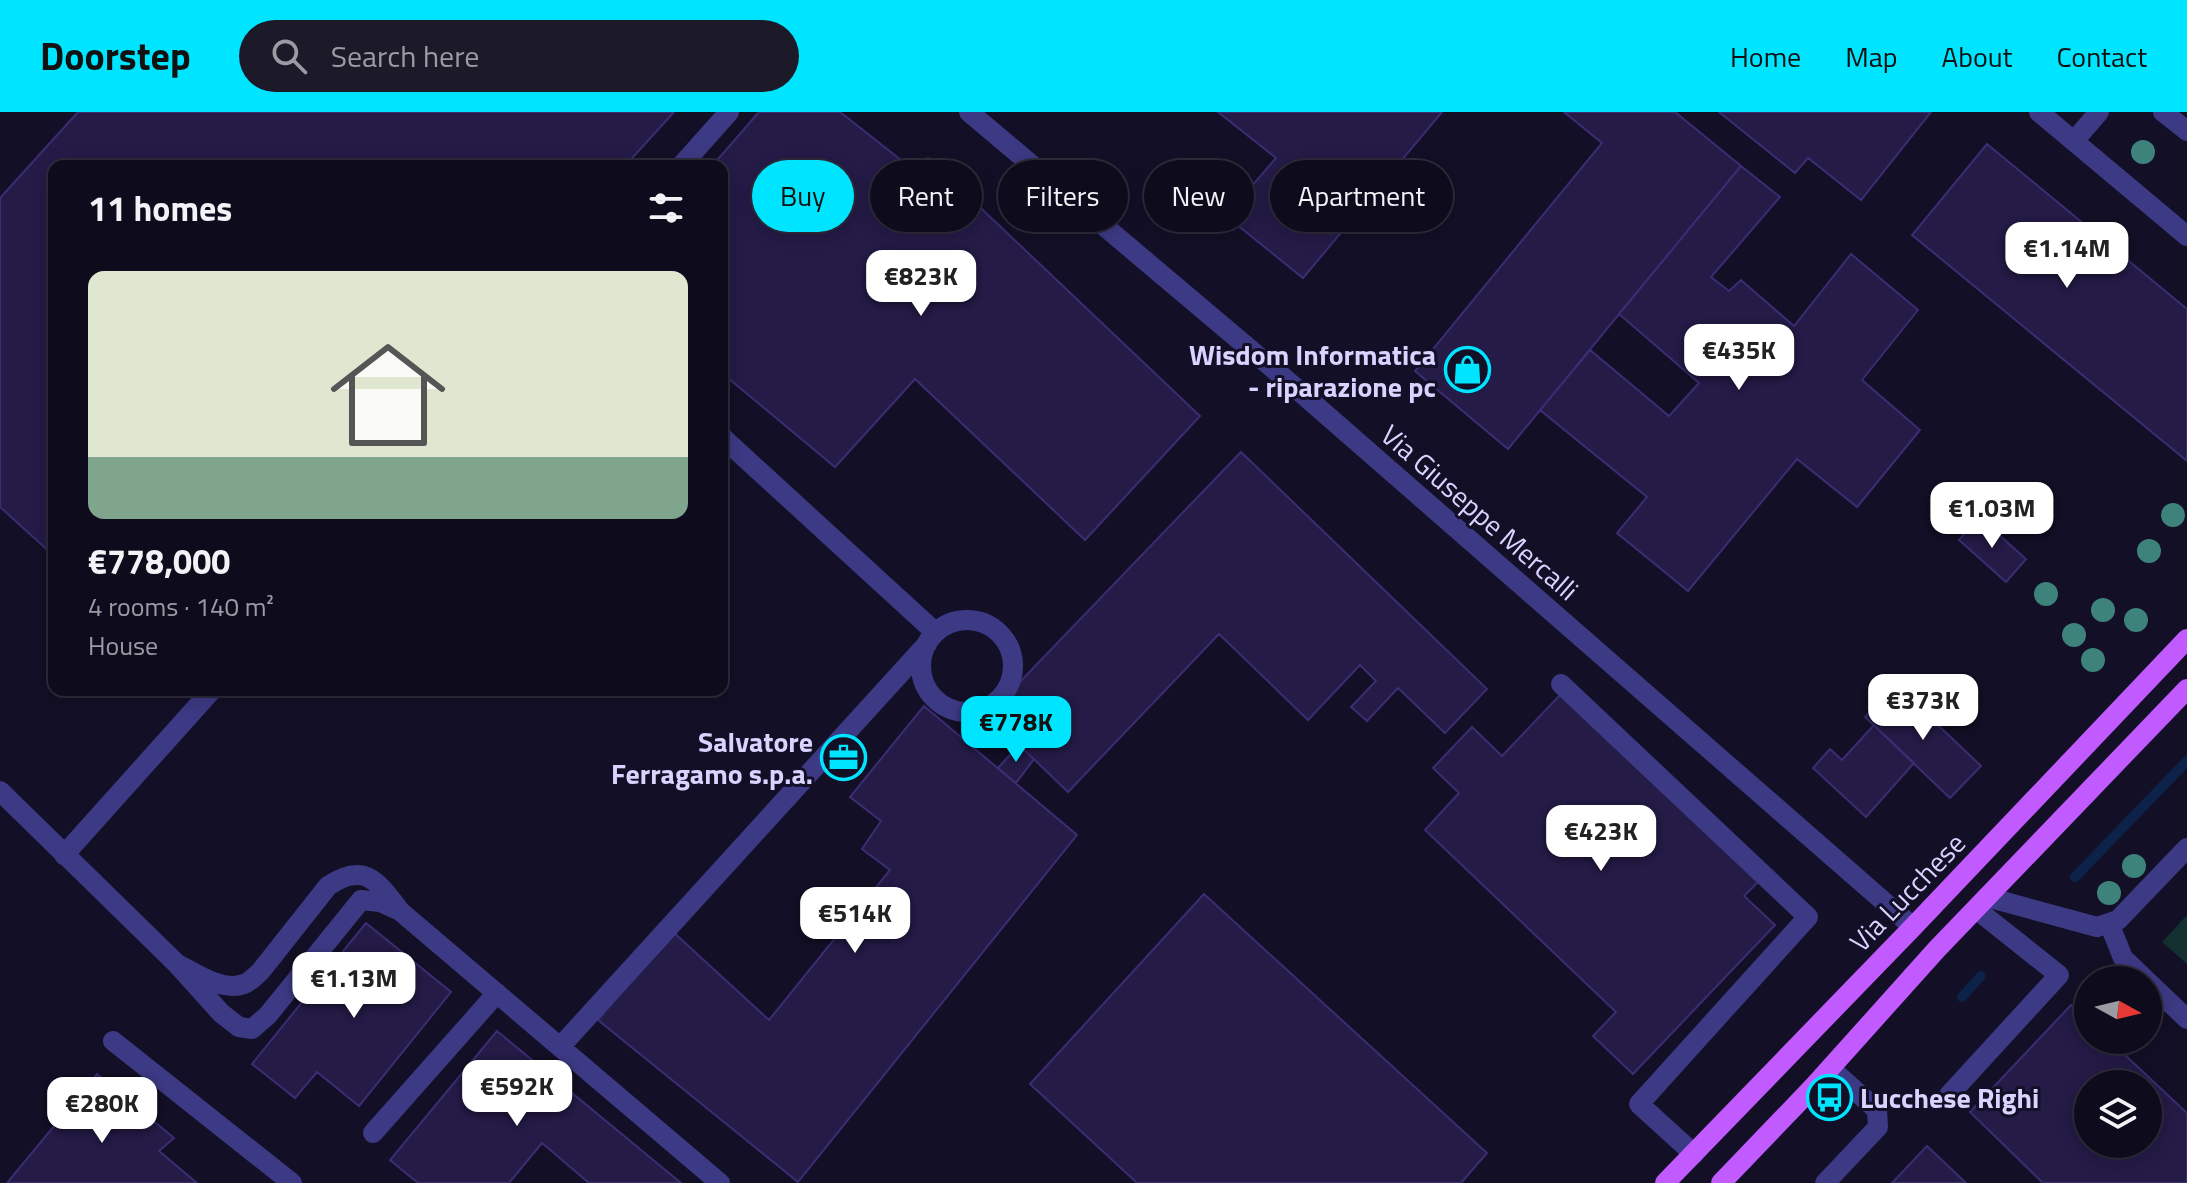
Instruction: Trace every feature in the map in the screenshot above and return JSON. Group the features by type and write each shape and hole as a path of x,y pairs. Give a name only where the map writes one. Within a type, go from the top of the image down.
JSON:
{"main road":[{"name":"Via Lucchese","path":"1665,1183 2187,639"},
{"path":"1721,1183 1937,949 2187,689"}],"street":[{"path":"686,160 729,112"},
{"name":"Via Giuseppe Mercalli","path":"969,112 1283,377 1913,927"},
{"path":"2039,112 2187,236"},
{"path":"2074,141 2099,112"},
{"path":"2163,112 2187,131"},
{"path":"728,443 931,638"},
{"path":"560,1047 931,638 948,624 964,620 979,621 993,627 1004,638 1014,667 1010,683 1002,696 990,706 975,711 946,707 934,698 922,672 922,658 931,638"},
{"path":"1561,684 1808,917 1639,1104 1694,1154"},
{"path":"64,855 207,696"},
{"path":"0,791 176,963 221,1013 239,1027 252,1029 268,1015 361,900 380,902 400,911"},
{"path":"1981,903 2097,927 2118,920 2187,848"},
{"path":"176,963 219,983 247,983 260,972 328,886 341,877 357,874 369,878 380,885 400,911 720,1183"},
{"path":"1949,1095 2059,975 1981,903"},
{"path":"2109,923 2123,958 2131,966"},
{"path":"373,1133 497,993"},
{"path":"2162,995 2187,1019"},
{"path":"113,1041 292,1183"},
{"path":"1825,1183 1878,1127 1877,1110 1830,1068"}],"green space":[{"path":"2187,915 2187,964 2162,942"}],"building":[{"path":"78,112 674,112 630,160 48,160 48,551 0,507 0,198"},
{"path":"759,112 840,112 901,160 870,160 870,232 982,232 982,209 998,224 998,232 1006,232 1200,416 1085,540 915,379 835,467 728,378 728,160 717,160"},
{"path":"1218,112 1442,112 1402,160 1274,160 1276,158"},
{"path":"1564,112 1675,112 1741,166 1508,449 1415,371 1602,143"},
{"path":"1719,112 1931,112 1861,200 1808,158 1795,173"},
{"path":"1987,144 2187,309 2187,461 1912,235"},
{"path":"1270,165 1270,232 1342,232 1303,278 1246,232 1254,232 1254,184"},
{"path":"1741,166 1780,197 1711,277 1729,291 1741,280 1794,326 1851,254 1918,310 1862,380 1920,430 1857,507 1797,459 1688,591 1617,533 1647,497 1540,410 1590,350 1669,416 1699,383 1619,314"},
{"path":"1241,452 1487,689 1445,733 1398,688 1367,721 1351,707 1376,681 1360,665 1308,720 1219,634 1068,792 988,715"},
{"path":"1979,517 2026,559 2006,582 1959,540"},
{"path":"1896,685 1981,766 1950,798 1865,717"},
{"path":"1560,695 1758,882 1744,896 1775,925 1633,1074 1593,1036 1616,1012 1425,830 1459,793 1433,768 1472,727 1502,756"},
{"path":"924,706 1077,835 798,1182 598,1020 672,931 769,1020 890,870 862,849 881,821 850,797"},
{"path":"1874,725 1914,763 1866,817 1813,768 1830,749 1842,760"},
{"path":"1019,745 1034,759 1016,783 998,768"},
{"path":"1204,894 1487,1153 1461,1183 1137,1183 1030,1084"},
{"path":"366,923 451,992 359,1106 317,1072 295,1098 252,1064"},
{"path":"2071,1005 2074,1008 2074,1054 2124,1054 2141,1070 2074,1070 2074,1158 2162,1158 2162,1090 2187,1113 2187,1183 2043,1183 1970,1112"},
{"path":"497,1031 681,1183 589,1183 542,1143 509,1183 418,1183 390,1160"},
{"path":"97,1074 174,1138 159,1151 197,1183 7,1183"},
{"path":"1927,1146 1966,1183 1892,1183"}],"waterway":[{"path":"2075,877 2187,761"},
{"path":"1962,997 1981,976"}],"place":[{"name":"Wisdom Informatica - riparazione pc","path":"1467,370"},
{"name":"Salvatore Ferragamo s.p.a.","path":"844,757"},
{"name":"Lucchese Righi","path":"1829,1097"}]}
